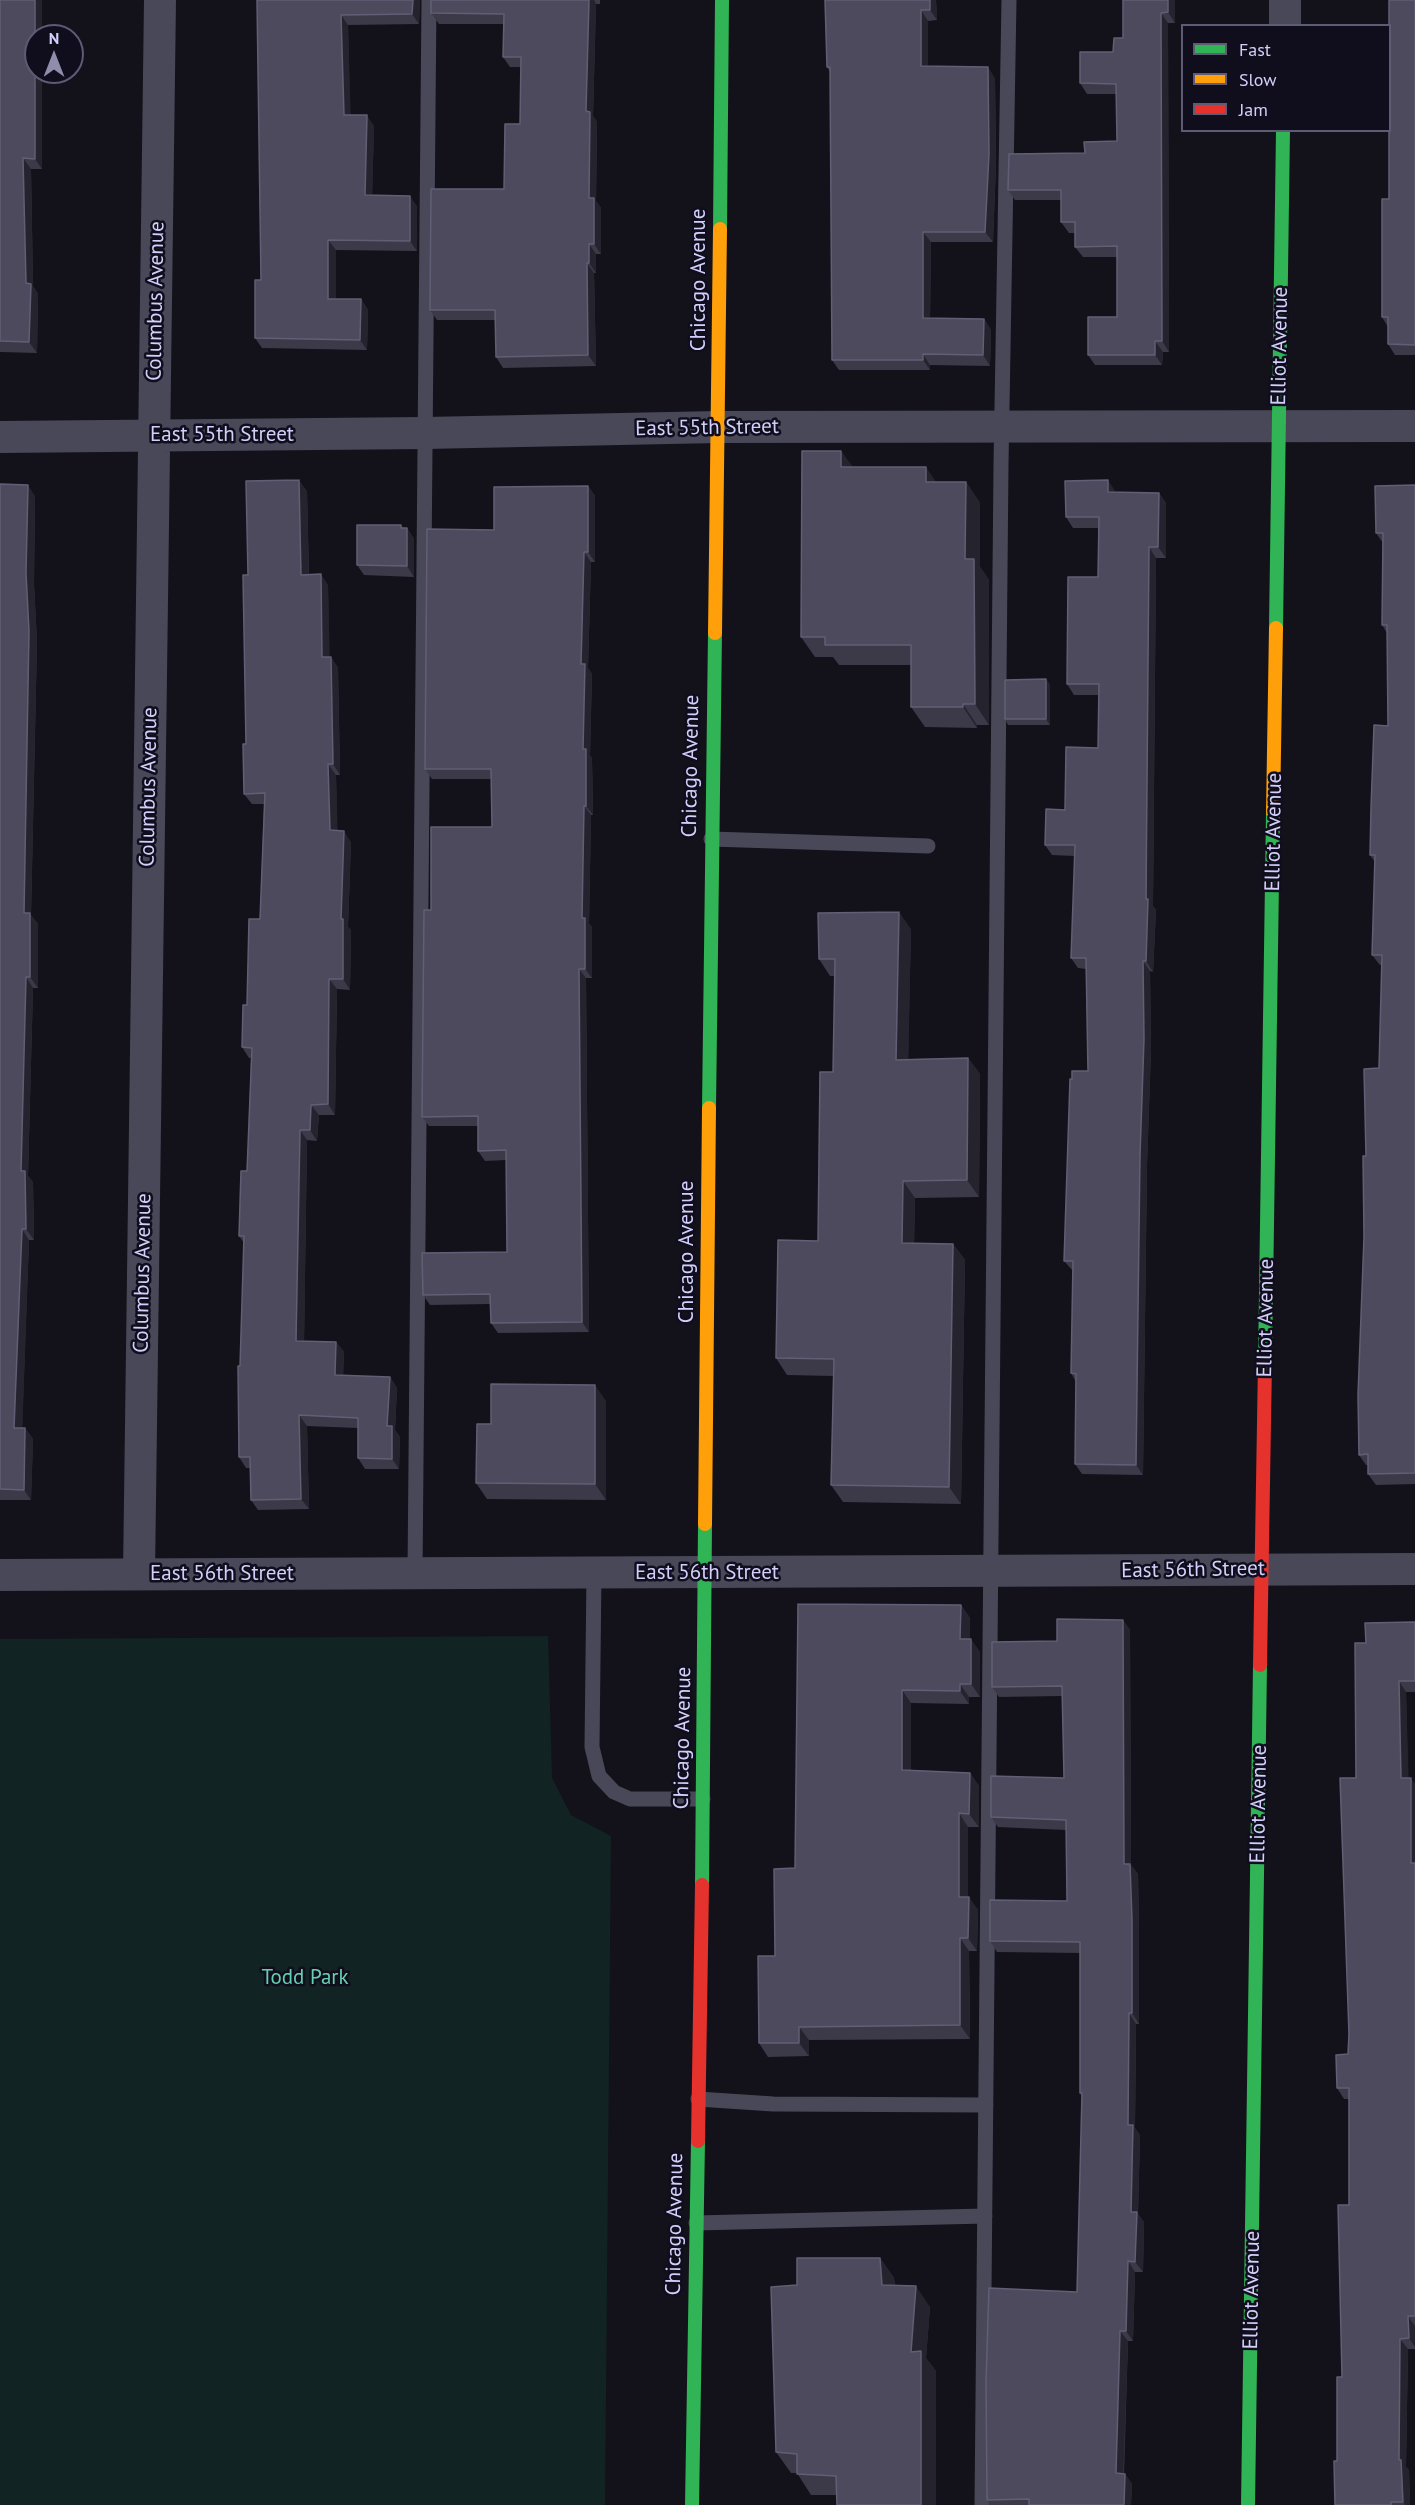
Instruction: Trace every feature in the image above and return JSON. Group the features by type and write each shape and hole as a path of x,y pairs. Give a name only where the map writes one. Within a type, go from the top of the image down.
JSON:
{"street":[{"name":"Columbus Avenue","path":"139,1574 160,0"},
{"name":"Chicago Avenue","path":"692,2505 704,1799 711,839 722,0"},
{"path":"1285,0 1285,24"},
{"name":"Elliot Avenue","path":"1248,2505 1283,132"},
{"name":"East 55th Street","path":"0,437 425,434 718,427 1279,428 1415,426"},
{"name":"East 56th Street","path":"0,1575 1415,1569"}],"lane":[{"path":"415,1573 429,0"},
{"path":"982,2505 1002,426 1009,0"},
{"path":"711,839 928,846"},
{"path":"594,1573 592,1747 599,1776 614,1792 630,1799 704,1799"},
{"path":"698,2099 773,2104 986,2105"},
{"path":"696,2223 985,2216"}],"green space":[{"name":"Todd Park","path":"548,1636 552,1778 571,1815 611,1836 605,2505 0,2505 0,1639"}],"building":[{"path":"0,0 35,0 35,24 24,24 24,84 35,84 35,159 23,158 26,283 31,284 29,342 0,341"},
{"path":"257,0 413,0 412,14 341,15 344,115 367,115 365,195 410,196 410,241 328,240 328,299 361,299 360,340 255,338 255,280 261,280"},
{"path":"431,0 589,0 586,111 590,112 589,198 594,198 594,244 589,244 589,263 587,263 588,355 496,357 495,310 430,310 431,189 504,189 505,124 520,124 521,57 503,57 504,14 431,13"},
{"path":"825,0 930,0 930,10 921,10 921,66 988,67 989,154 985,232 923,232 923,318 984,319 983,355 923,354 923,360 832,360 830,67 827,67"},
{"path":"1123,0 1168,0 1168,12 1161,13 1162,341 1155,341 1155,355 1088,355 1088,317 1117,317 1117,246 1075,247 1075,222 1061,222 1061,190 1008,190 1009,154 1085,153 1084,142 1117,141 1116,84 1080,83 1080,52 1113,52 1114,38 1123,38"},
{"path":"1389,0 1415,0 1415,345 1388,344 1388,317 1382,317 1382,199 1389,199 1389,132 1391,132 1391,24 1389,24"},
{"path":"802,451 841,451 841,467 926,467 926,482 966,482 965,559 974,559 975,704 963,704 963,707 911,707 911,645 825,645 825,637 801,637"},
{"path":"299,480 301,575 321,574 322,657 331,657 333,764 328,764 330,830 344,831 341,919 343,919 343,979 329,979 328,1104 311,1105 310,1130 300,1130 296,1341 336,1342 335,1375 390,1377 387,1426 392,1426 392,1459 358,1458 358,1418 299,1415 301,1499 251,1500 250,1457 239,1457 238,1366 240,1366 244,1236 239,1236 241,1171 247,1171 252,1048 242,1047 243,1005 247,1005 249,919 260,919 265,793 244,794 243,744 246,744 243,575 248,575 246,481"},
{"path":"1108,480 1108,492 1159,493 1158,547 1149,547 1146,899 1148,899 1146,961 1143,961 1144,1039 1140,1155 1136,1465 1075,1464 1076,1374 1071,1373 1073,1261 1064,1261 1070,1079 1072,1079 1072,1071 1088,1071 1086,958 1071,958 1075,845 1045,845 1046,809 1065,810 1066,747 1098,748 1099,684 1067,684 1068,577 1098,577 1099,517 1066,517 1065,481"},
{"path":"0,484 28,485 26,573 29,631 24,913 30,913 30,977 26,977 21,1171 25,1171 26,1229 22,1229 14,1428 25,1428 24,1490 0,1489"},
{"path":"1415,485 1415,1473 1368,1474 1368,1454 1359,1455 1358,1395 1364,1237 1363,1156 1366,1156 1364,1069 1379,1068 1382,955 1372,955 1375,855 1370,855 1371,808 1374,725 1388,726 1387,625 1382,625 1383,533 1376,533 1375,486"},
{"path":"588,486 588,552 584,552 581,664 585,664 583,749 586,749 582,918 585,918 585,969 579,969 582,1322 491,1323 490,1294 423,1295 422,1253 507,1252 506,1150 478,1151 478,1116 422,1117 424,910 431,910 431,827 492,827 491,769 425,769 427,529 494,530 494,487"},
{"path":"357,525 401,525 401,528 407,528 407,566 357,565"},
{"path":"1046,679 1046,719 1005,719 1005,680"},
{"path":"899,912 896,1060 968,1058 967,1180 903,1181 902,1243 953,1244 949,1487 831,1485 834,1359 776,1358 778,1240 818,1241 820,1072 833,1072 835,959 819,959 818,913"},
{"path":"491,1384 595,1385 595,1484 476,1483 477,1424 491,1424"},
{"path":"798,1604 961,1605 960,1639 971,1639 971,1684 960,1684 960,1691 902,1690 902,1770 970,1773 969,1814 959,1813 959,1897 969,1897 968,1938 960,1938 960,2025 799,2027 799,2043 759,2043 758,1956 775,1956 774,1869 795,1868"},
{"path":"1057,1619 1123,1620 1124,1864 1130,1864 1132,1920 1132,2013 1129,2013 1128,2125 1133,2125 1131,2212 1137,2212 1135,2262 1128,2261 1126,2331 1120,2331 1116,2473 1125,2474 1124,2505 1029,2505 1029,2499 987,2500 986,2382 989,2288 1077,2292 1082,2093 1080,2093 1080,1942 990,1941 990,1900 1067,1901 1066,1820 991,1817 991,1776 1064,1778 1062,1686 992,1687 992,1642 1057,1641"},
{"path":"1415,1622 1415,1681 1399,1681 1401,1778 1411,1778 1411,1863 1415,1863 1415,2316 1408,2316 1409,2338 1400,2339 1399,2460 1401,2460 1403,2502 1391,2502 1391,2505 1335,2505 1337,2377 1342,2377 1338,2205 1349,2205 1349,2088 1337,2088 1336,2055 1348,2054 1349,2034 1340,1778 1356,1778 1355,1643 1366,1643 1365,1623"},
{"path":"797,2258 880,2258 882,2285 916,2286 911,2352 921,2351 921,2505 837,2505 836,2476 797,2474 797,2454 776,2452 771,2287 797,2285"}],"traffic: fast":[{"path":"720,229 722,0"},
{"path":"1276,628 1283,132"},
{"path":"709,1108 715,633"},
{"path":"1265,1362 1273,812"},
{"path":"702,1885 705,1524"},
{"path":"1248,2505 1260,1665"},
{"path":"692,2505 698,2141"}],"traffic: slow":[{"path":"715,633 720,229"},
{"path":"1273,812 1276,628"},
{"path":"705,1524 709,1108"}],"traffic: jam":[{"path":"1260,1665 1265,1362"},
{"path":"698,2141 702,1885"}]}
